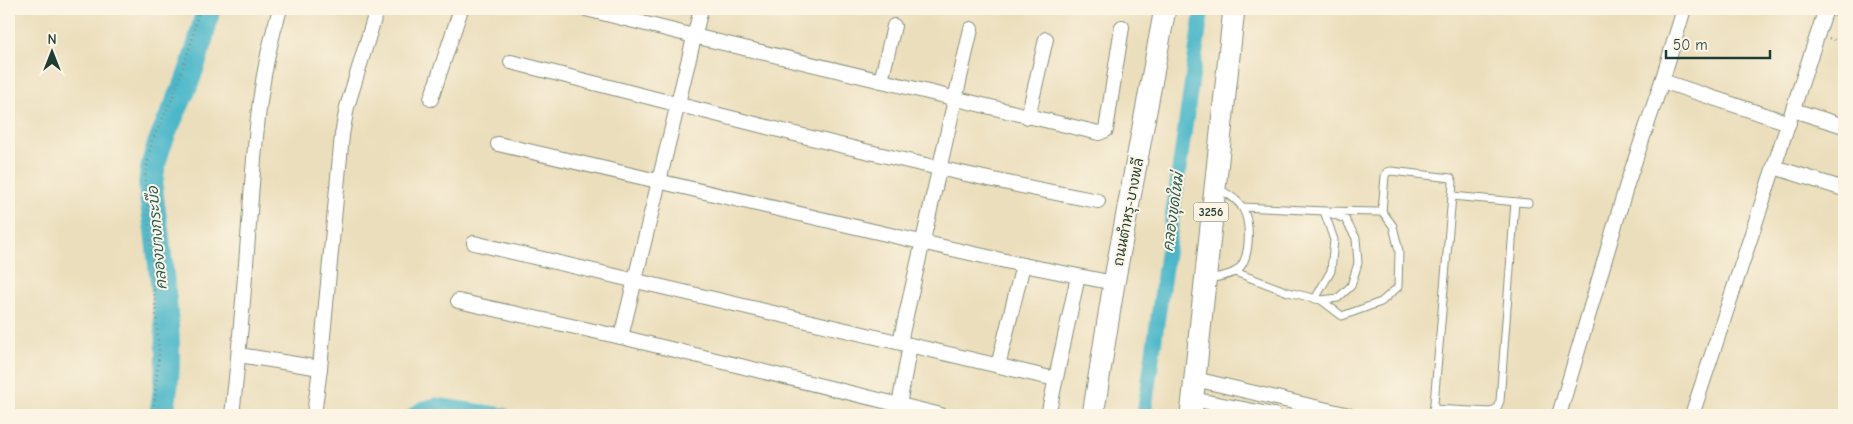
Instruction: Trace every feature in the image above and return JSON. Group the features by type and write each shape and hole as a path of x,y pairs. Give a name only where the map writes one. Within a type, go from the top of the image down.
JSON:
{"main road":[{"name":"ถนนตำหรุ-บางพลี","path":"1093,415 1114,283 1165,9"},
{"name":"3256","path":"1193,397 1234,9"}],"street":[{"path":"232,415 239,355 255,141 273,31 280,9"},
{"path":"314,415 347,107 377,9"},
{"path":"431,99 461,9"},
{"path":"586,9 1099,133 1106,130 1122,27"},
{"path":"621,336 633,280 701,9"},
{"path":"1559,415 1627,184 1684,9"},
{"path":"1692,415 1826,9"},
{"path":"1837,9 1844,11"},
{"path":"881,81 894,26"},
{"path":"900,405 905,344 923,242 971,30"},
{"path":"1028,116 1046,39"},
{"path":"511,62 849,148 1098,201"},
{"path":"1662,81 1791,116 1844,126"},
{"path":"498,144 1023,265 1114,283"},
{"path":"1774,167 1844,188"},
{"path":"474,242 1055,379"},
{"path":"998,366 1023,265"},
{"path":"1048,415 1078,276"},
{"path":"458,301 621,336 940,415"},
{"path":"239,355 320,368"},
{"path":"1193,397 1274,415"},
{"path":"1193,397 1349,415"}],"lane":[{"path":"1318,299 1342,316 1381,302 1398,287 1399,251 1393,226 1382,211 1384,176 1386,172 1391,171 1448,176 1453,182 1433,412 1491,412 1497,408 1500,401 1515,202"},
{"path":"1204,281 1235,272 1244,262 1249,237 1246,217 1242,208 1236,200 1214,186"},
{"path":"1452,196 1528,203"},
{"path":"1242,208 1382,211"},
{"path":"1318,299 1331,271 1334,240 1324,211"},
{"path":"1235,272 1288,292 1318,299 1338,298 1351,286 1358,263 1356,238 1346,219 1324,211"}],"path":[{"path":"153,415 159,353 145,176 152,141 176,86 192,40 199,9"}],"waterway":[{"name":"คลองบางกระบือ","path":"161,415 167,371 167,348 165,302 151,181 160,142 190,73 208,9"},
{"name":"คลองขุดใหม่","path":"1144,415 1202,9"},
{"path":"413,415 422,409 436,405 503,415"}]}
